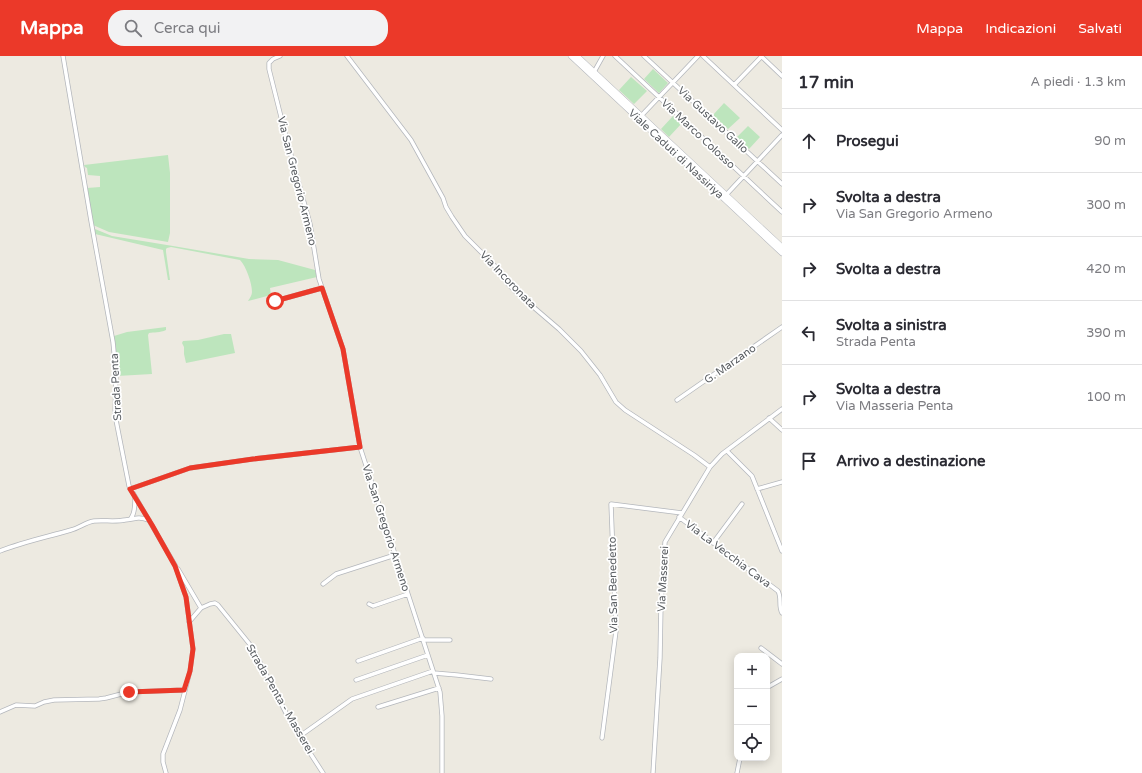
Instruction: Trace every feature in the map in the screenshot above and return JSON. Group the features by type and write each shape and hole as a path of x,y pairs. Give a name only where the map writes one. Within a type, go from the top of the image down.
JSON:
{"main road":[{"name":"Viale Caduti di Nassiriya","path":"571,56 782,252"},
{"name":"Viale Caduti di Nassiriya","path":"577,56 782,247"}],"street":[{"name":"Strada Penta","path":"63,56 113,342 116,373 115,415 130,489 175,566 186,597 188,622 193,649 190,671 180,710 163,754 163,762 166,773"},
{"name":"Via San Gregorio Armeno","path":"280,56 273,59 270,63 270,69 286,137 310,224 319,279 343,349 360,447 439,688 442,716 442,773"},
{"name":"Via Incoronata","path":"347,56 410,140 443,198 446,207 465,236 494,266 517,293 559,329 581,351 600,375 616,402 625,410 710,467"},
{"path":"594,72 603,56"},
{"name":"Via Marco Colosso","path":"615,56 782,212"},
{"name":"Via Gustavo Gallo","path":"644,56 782,184"},
{"path":"641,116 698,56"},
{"path":"702,56 782,130"},
{"path":"734,85 761,56 782,76"},
{"path":"726,195 782,135"},
{"path":"275,301 322,288"},
{"name":"G. Marzano","path":"677,400 782,327"},
{"name":"Via Masserei","path":"654,773 665,542 710,467 727,451 782,409"},
{"path":"769,418 782,430"},
{"path":"130,489 190,468 253,459 360,447"},
{"path":"727,451 752,476 782,550"},
{"path":"757,489 782,482"},
{"path":"130,519 133,515 135,499"},
{"name":"Via San Benedetto","path":"602,738 616,631 611,504 682,513"},
{"path":"713,543 742,504"},
{"path":"0,551 18,544 73,530 90,522 126,520 140,517 149,520"},
{"name":"Via La Vecchia Cava","path":"680,517 778,591 780,594 780,609 782,613"},
{"path":"323,584 336,574 395,555"},
{"path":"175,566 182,574 201,608 188,622"},
{"path":"369,604 373,606 408,594"},
{"name":"Strada Penta - Masserei","path":"201,608 215,603 218,605 252,647 286,713 323,773"},
{"path":"358,661 423,639 450,640"},
{"path":"761,648 782,664"},
{"path":"356,680 428,655"},
{"path":"300,736 352,699 434,672 491,679"},
{"path":"770,686 782,678"},
{"path":"378,707 439,688"},
{"path":"0,712 16,705 36,706 44,702 54,700 99,699 129,692 184,690"},
{"path":"737,773 739,761"}],"green space":[{"path":"653,69 668,83 659,93 644,79"},
{"path":"631,77 647,91 634,104 619,90"},
{"path":"724,103 740,118 728,129 713,115"},
{"path":"673,116 682,123 669,137 661,129"},
{"path":"748,126 760,137 749,149 737,137"},
{"path":"168,155 170,173 170,233 168,242 109,232 93,225 87,188 100,187 100,176 88,175 87,168 84,165"},
{"path":"95,229 112,236 249,259 278,260 315,270 317,277 270,288 271,295 248,301 252,293 252,288 246,270 240,260 171,247 167,248 166,252 170,280 168,280 163,250 95,234"},
{"path":"166,327 166,330 149,333 148,335 152,374 117,376 118,366 114,336 127,332"},
{"path":"224,334 231,334 235,353 186,363 182,343 183,341 198,340"}],"route":[{"path":"129,692 184,690 190,671 193,649 188,622 186,597 175,566 130,489 190,468 253,459 360,447 343,349 322,288 275,301"}]}
